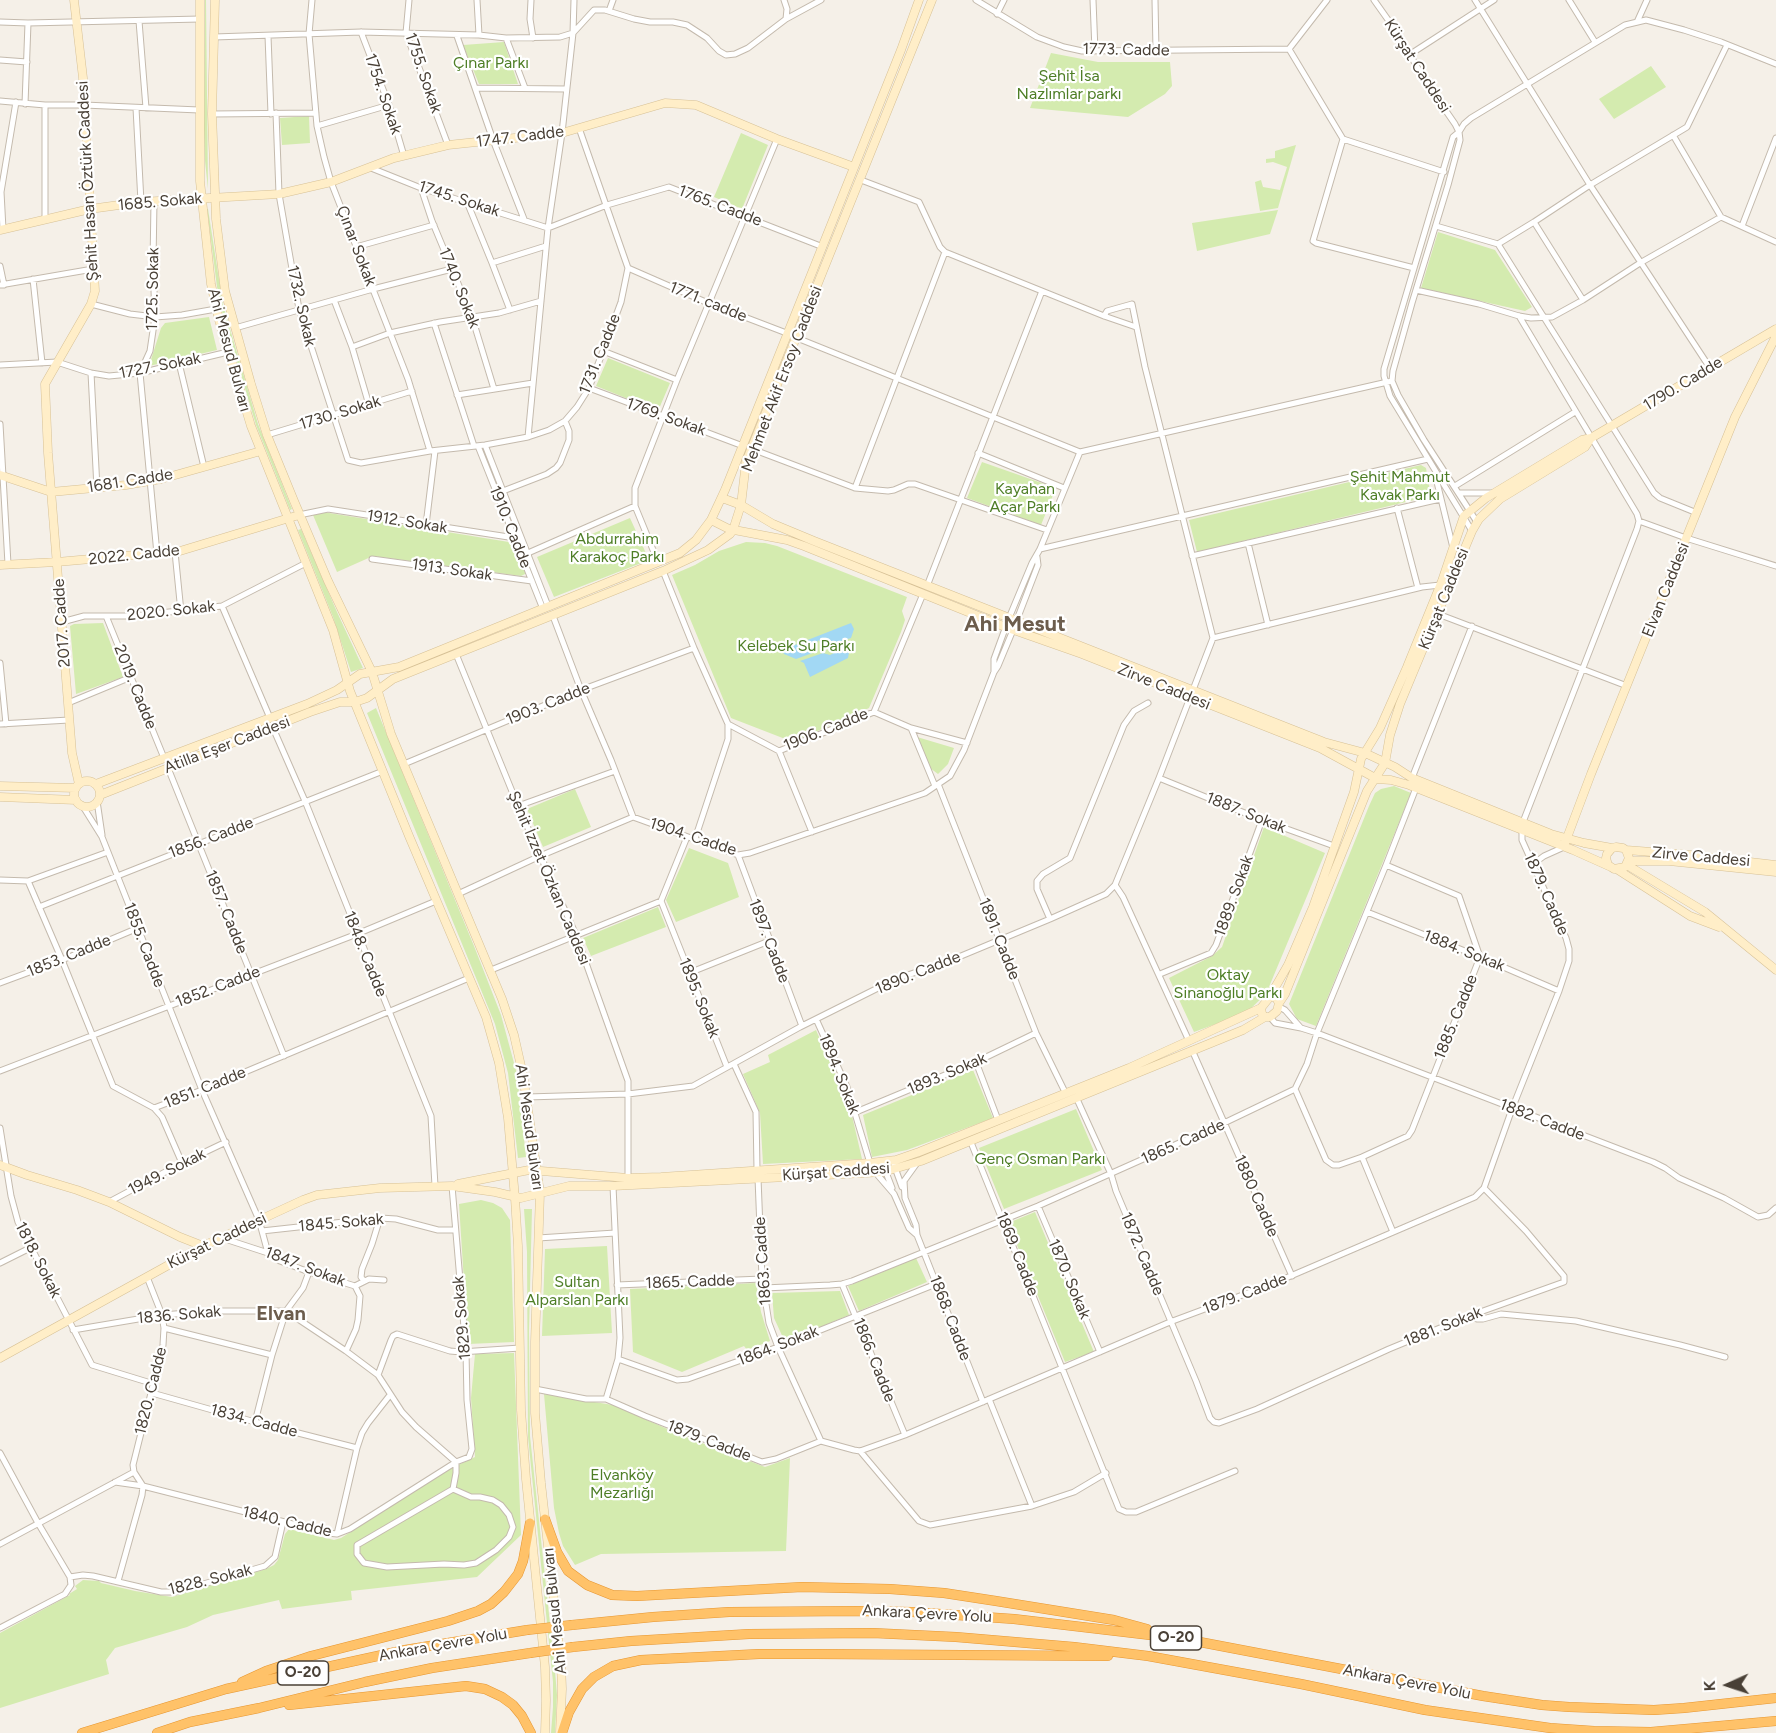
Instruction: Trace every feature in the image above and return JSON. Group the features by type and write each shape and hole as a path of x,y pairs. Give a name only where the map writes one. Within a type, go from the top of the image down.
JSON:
{"highway":[{"path":"545,1519 557,1552 568,1571 587,1586 612,1595 637,1596 802,1587 917,1591 1093,1616 1184,1639"},
{"path":"226,1689 266,1671 311,1656 457,1618 491,1604 518,1574 523,1561 530,1523"},
{"name":"Ankara Çevre Yolu","path":"82,1733 226,1689 405,1650 527,1630 729,1612 859,1611 1014,1619 1184,1639 1483,1696 1542,1705 1654,1710 1776,1698"},
{"name":"Ankara Çevre Yolu","path":"157,1733 190,1722 365,1682 432,1668 530,1653 631,1641 749,1634 873,1633 999,1640 1148,1656 1425,1710 1550,1728 1651,1732 1776,1721"},
{"path":"561,1733 569,1712 582,1689 594,1677 613,1666 641,1660 759,1654 1148,1656"},
{"path":"259,1708 466,1686 485,1689 502,1697 522,1716 531,1733"}],"main road":[{"name":"Şehit Hasan Öztürk Caddesi","path":"51,492 45,384 91,304 95,291 84,105 74,0"},
{"name":"Ahi Mesud Bulvarı","path":"200,0 201,198 216,309 240,395 333,630 347,683 486,1017 499,1064 508,1118 515,1198 523,1448 545,1666 547,1707 545,1733"},
{"name":"Ahi Mesud Bulvarı","path":"215,0 212,114 214,198 224,284 235,328 267,435 328,581 372,672 387,722 491,970 516,1042 527,1097 540,1193 535,1342 536,1433 561,1664 561,1733"},
{"name":"Mehmet Akif Ersoy Caddesi","path":"372,672 399,667 658,562 680,553 696,540 711,520 722,498 789,334 919,0"},
{"name":"Mehmet Akif Ersoy Caddesi","path":"733,530 741,505 744,472 752,449 932,0"},
{"name":"1747. Cadde","path":"214,198 279,194 332,183 404,156 448,145 562,133 665,103 696,105 854,168"},
{"name":"1685. Sokak","path":"2,230 90,209 141,202 214,198"},
{"name":"1790. Cadde","path":"1466,513 1494,493 1582,440 1591,438 1612,426 1776,329"},
{"name":"Elvan Caddesi","path":"1565,843 1735,417 1776,336"},
{"name":"1790. Cadde","path":"1472,531 1477,522 1500,499 1585,447 1591,438"},
{"name":"1681. Cadde","path":"1,476 51,492 97,488 151,481 261,452"},
{"name":"2017. Cadde","path":"51,492 72,753 80,784"},
{"name":"Zirve Caddesi","path":"722,498 741,505 773,524 803,537 1013,620 1320,748 1376,778 1395,780 1565,843 1614,868 1690,916 1726,929"},
{"path":"1453,548 1466,513"},
{"name":"2022. Cadde","path":"4,565 175,552 299,515"},
{"name":"Zirve Caddesi","path":"711,520 724,528 787,540 1010,629 1324,742 1365,753 1412,777 1522,826"},
{"path":"355,702 367,698 393,679 663,571 708,550 733,530"},
{"name":"Kürşat Caddesi","path":"1279,1005 1367,791 1384,763 1400,704 1472,531"},
{"name":"Kürşat Caddesi","path":"1269,998 1288,964 1313,908 1354,792 1361,759 1384,718 1440,585 1453,548"},
{"path":"347,683 357,676 372,672"},
{"name":"Atilla Eşer Caddesi","path":"96,784 270,718 327,695 347,683"},
{"name":"Atilla Eşer Caddesi","path":"99,798 168,768 333,704 355,702"},
{"path":"80,784 75,792 80,803"},
{"path":"0,786 96,784 100,790 99,798 90,806 80,803 0,796"},
{"name":"Zirve Caddesi","path":"1565,843 1612,848"},
{"path":"1620,847 1626,850 1629,854 1628,863 1614,868 1606,858 1609,850 1620,847"},
{"name":"Zirve Caddesi","path":"1626,850 1776,865"},
{"name":"Zirve Caddesi","path":"1628,863 1669,861 1776,872"},
{"path":"1628,863 1705,912 1776,970"},
{"path":"1275,996 1279,1005 1277,1011 1268,1017 1262,1014 1261,1008 1269,998 1275,996"},
{"name":"Kürşat Caddesi","path":"452,1186 537,1170 628,1178 885,1171 907,1156 1129,1068 1261,1008"},
{"name":"Kürşat Caddesi","path":"0,1358 203,1246 317,1195 380,1188 452,1186 525,1198 569,1186 612,1186 882,1162 917,1163 1244,1030 1268,1017"},
{"path":"3,1166 109,1202 203,1246"}],"street":[{"name":"Çınar Sokak","path":"312,0 309,34 317,126 332,183 412,391 432,451"},
{"name":"1755. Sokak","path":"409,0 406,33 448,145"},
{"path":"477,0 479,35"},
{"path":"531,0 530,19 533,38"},
{"path":"528,437 548,228 562,133 573,33 574,0"},
{"path":"609,11 613,0"},
{"path":"784,0 787,9 786,19"},
{"path":"214,37 361,32 479,35 506,38 560,37 573,33 594,10 609,11 650,22 673,22 687,25 707,38 726,55 748,48 786,19 822,0"},
{"name":"1773. Cadde","path":"975,0 1037,37 1064,47 1095,51 1288,49"},
{"path":"998,14 1004,0"},
{"path":"1093,0 1095,51"},
{"path":"1155,0 1156,51"},
{"path":"1327,0 1288,49 1343,139 1444,172"},
{"name":"Kürşat Caddesi","path":"1374,0 1455,123 1460,141 1388,382"},
{"path":"1475,0 1590,185 1710,368"},
{"path":"1409,55 1494,0"},
{"path":"1569,0 1595,42"},
{"path":"1637,22 1647,0"},
{"path":"0,22 200,19"},
{"path":"1459,132 1471,118 1526,83 1625,25 1646,20 1721,42 1776,64"},
{"path":"139,21 146,108"},
{"path":"25,104 28,23"},
{"name":"1754. Sokak","path":"361,32 389,105 404,156"},
{"name":"1732. Sokak","path":"268,36 279,194 299,309 333,416"},
{"path":"457,36 493,140 524,219"},
{"path":"506,38 525,88"},
{"path":"1498,244 1687,127 1727,45"},
{"path":"0,60 27,62"},
{"path":"476,88 566,89"},
{"path":"0,101 45,105 199,110"},
{"path":"2,230 1,192 16,102"},
{"path":"45,105 45,220"},
{"path":"317,126 389,105"},
{"path":"136,108 141,202"},
{"path":"212,114 316,113"},
{"path":"579,128 628,268"},
{"name":"Kürşat Caddesi","path":"1459,132 1453,137 1384,369 1390,396 1434,469 1466,513 1477,522"},
{"path":"1673,135 1721,217 1776,242"},
{"path":"1742,226 1776,138"},
{"path":"658,562 635,506 635,488 708,303 777,139"},
{"path":"1343,139 1313,240 1316,243 1414,268"},
{"name":"1745. Sokak","path":"371,168 422,188 548,228"},
{"path":"861,180 919,202 940,247 945,252 1136,327"},
{"name":"1765. Cadde","path":"548,228 607,205 669,187 823,247"},
{"name":"1740. Sokak","path":"422,188 434,225 472,318 494,389"},
{"name":"1725. Sokak","path":"154,201 155,318 150,351 140,373 157,554"},
{"path":"467,202 510,310"},
{"path":"1416,290 1479,304 1519,316 1544,318 1558,315 1640,263 1721,217"},
{"path":"1534,222 1583,300"},
{"path":"356,247 434,225"},
{"path":"1436,226 1498,244 1657,496 1697,513"},
{"path":"492,263 546,246"},
{"path":"855,488 945,252"},
{"path":"0,266 2,285 93,268"},
{"name":"1771. cadde","path":"628,268 708,303 789,334"},
{"name":"1731. Cadde","path":"333,416 348,460 361,463 479,446 528,437 549,430 565,421 589,388 621,302 628,268"},
{"path":"235,328 452,269"},
{"path":"33,279 42,363"},
{"path":"927,586 1042,291"},
{"path":"334,300 352,347 369,405"},
{"path":"352,347 390,333 510,310 541,300"},
{"path":"91,304 155,318 216,309"},
{"path":"1104,316 1109,310 1132,304 1212,638 1159,778 1115,885 1124,897 1189,1041"},
{"path":"1519,316 1637,514 1639,521 1522,826"},
{"path":"434,323 458,394 479,446"},
{"path":"797,338 1080,452 1388,382"},
{"path":"603,351 677,380"},
{"name":"1727. Sokak","path":"57,362 109,376 140,373 228,352"},
{"path":"0,365 57,362"},
{"path":"179,363 204,466"},
{"path":"91,373 97,488"},
{"name":"Kürşat Caddesi","path":"1388,382 1459,493 1472,531"},
{"path":"458,394 533,383"},
{"name":"1769. Sokak","path":"589,388 743,446"},
{"name":"1730. Sokak","path":"267,435 412,391"},
{"path":"1455,486 1575,412"},
{"path":"503,491 556,468 569,440 569,431 565,421"},
{"path":"0,424 4,565"},
{"name":"1910. Cadde","path":"479,446 503,491 528,553 546,607"},
{"name":"1910. Cadde","path":"479,446 532,581 546,607"},
{"path":"752,449 855,488 888,491 915,484 1047,531"},
{"path":"426,525 432,451"},
{"name":"1904. Cadde","path":"553,616 633,817 738,855 750,853 925,792 950,776 967,743 994,672 994,659 1038,565 1037,557 1080,452"},
{"path":"978,453 1064,488"},
{"path":"1040,549 1428,459"},
{"path":"1434,469 1453,548"},
{"path":"1459,493 1494,493"},
{"path":"1192,556 1440,499"},
{"path":"528,553 635,506"},
{"path":"1397,508 1418,588"},
{"name":"1912. Sokak","path":"299,515 328,509 515,538"},
{"path":"1639,521 1776,566"},
{"path":"1248,543 1268,625"},
{"path":"175,552 181,612"},
{"name":"1913. Sokak","path":"372,559 532,581"},
{"name":"2020. Sokak","path":"62,622 84,616 134,616 222,606 306,563"},
{"path":"663,571 728,724 728,740 695,839"},
{"path":"1212,638 1418,588 1440,585"},
{"name":"1906. Cadde","path":"728,724 779,751 874,712 923,594"},
{"path":"222,606 270,718"},
{"path":"1438,614 1627,686"},
{"name":"2019. Cadde","path":"106,616 164,758"},
{"path":"1412,777 1472,626"},
{"name":"1903. Cadde","path":"404,764 581,690 694,648"},
{"name":"Şehit İzzet Özkan Caddesi","path":"456,654 540,856 576,935 628,1081 628,1178"},
{"path":"0,663 3,724 69,720"},
{"path":"68,703 131,677"},
{"path":"1050,920 1037,889 1037,881 1043,874 1067,861 1073,854 1124,725 1134,711 1148,703"},
{"path":"874,712 911,728 967,743"},
{"name":"1848. Cadde","path":"273,728 305,801 431,1116 435,1186"},
{"path":"911,728 936,785"},
{"path":"779,751 812,832"},
{"name":"1857. Cadde","path":"168,768 284,1056"},
{"name":"1856. Cadde","path":"39,907 383,771"},
{"path":"519,806 615,771"},
{"name":"1887. Sokak","path":"1159,778 1262,820 1334,846"},
{"name":"1891. Cadde","path":"936,785 1036,1034 1069,1091"},
{"path":"1295,1089 1307,1064 1317,1033 1416,788"},
{"name":"1855. Cadde","path":"99,798 102,837"},
{"name":"1855. Cadde","path":"80,803 102,837 202,1090 259,1220 268,1253"},
{"path":"458,894 633,817"},
{"name":"1889. Sokak","path":"1160,974 1211,953 1216,945 1262,820"},
{"name":"1879. Cadde","path":"860,1450 905,1435 1170,1322 1292,1276 1475,1197 1484,1188 1512,1109 1560,991 1569,961 1569,949 1562,928 1522,840 1522,826"},
{"path":"491,970 661,901 687,837"},
{"path":"1533,864 1565,843"},
{"path":"0,880 28,881 108,852"},
{"name":"1897. Cadde","path":"738,855 802,1026"},
{"name":"1885. Cadde","path":"1295,1089 1326,1160 1333,1165 1362,1157 1408,1136 1412,1130 1480,957 1460,896 1386,865"},
{"name":"1851. Cadde","path":"28,881 113,1086 154,1108 469,978"},
{"name":"1890. Cadde","path":"527,1097 628,1094 693,1086 802,1026 896,979 949,961 1050,920 1106,894 1115,885"},
{"name":"1852. Cadde","path":"0,1071 357,934 436,901"},
{"name":"1895. Sokak","path":"661,901 727,1067"},
{"name":"1884. Sokak","path":"1367,912 1560,991"},
{"name":"1853. Cadde","path":"0,983 138,928"},
{"path":"689,973 769,941"},
{"name":"1882. Cadde","path":"1279,1005 1301,1028"},
{"name":"1882. Cadde","path":"1268,1017 1275,1023 1317,1033 1653,1162 1679,1178 1724,1198 1758,1217 1768,1215 1776,1208"},
{"name":"1894. Sokak","path":"816,1019 848,1087 870,1163"},
{"name":"1893. Sokak","path":"856,1112 976,1062 1036,1034"},
{"name":"1880 Cadde","path":"1192,1050 1292,1276"},
{"path":"976,1062 998,1120"},
{"path":"734,1064 756,1112 758,1174"},
{"name":"1865. Cadde","path":"764,1288 842,1284 1038,1206 1295,1089"},
{"name":"1872. Cadde","path":"1069,1091 1077,1098 1111,1174 1210,1418"},
{"path":"154,1108 162,1117 182,1163"},
{"name":"1818. Sokak","path":"0,1128 3,1166 15,1212 30,1248 69,1320"},
{"name":"1869. Cadde","path":"970,1140 1119,1509 1133,1512 1236,1471"},
{"name":"1949. Sokak","path":"109,1202 226,1142"},
{"path":"1362,1157 1393,1232"},
{"name":"1868. Cadde","path":"882,1162 909,1228 917,1235"},
{"path":"904,1192 904,1181 917,1163"},
{"name":"1868. Cadde","path":"893,1164 936,1284 1032,1506"},
{"name":"1868. Cadde","path":"875,1172 894,1194"},
{"name":"1863. Cadde","path":"758,1174 762,1279 770,1323 778,1347 821,1441"},
{"name":"1829. Sokak","path":"452,1186 472,1449"},
{"path":"606,1399 618,1359 620,1338 612,1186"},
{"name":"1881. Sokak","path":"1210,1418 1219,1423 1257,1409 1389,1349 1469,1316 1564,1282 1564,1276 1526,1231 1484,1188"},
{"name":"1870. Sokak","path":"1038,1206 1100,1352"},
{"path":"364,1281 362,1269 380,1218"},
{"name":"1845. Sokak","path":"262,1231 380,1218 438,1230 455,1230"},
{"path":"538,1238 615,1233"},
{"name":"1847. Sokak","path":"220,1238 268,1253 280,1261 309,1272 355,1286"},
{"path":"0,1263 30,1248"},
{"path":"255,1422 286,1311 303,1288 309,1272"},
{"name":"1820. Cadde","path":"134,1472 135,1455 163,1345 162,1315 147,1276"},
{"path":"346,1351 358,1320 360,1296 355,1286 369,1279 384,1280"},
{"name":"1865. Cadde","path":"617,1285 762,1279"},
{"name":"1866. Cadde","path":"842,1284 905,1435"},
{"name":"1864. Sokak","path":"618,1359 677,1380 683,1380 778,1347 936,1284"},
{"name":"1836. Sokak","path":"73,1330 162,1315 213,1311 286,1311"},
{"path":"286,1311 378,1375 402,1412 456,1462 453,1489 357,1545 357,1554 364,1563 387,1567 464,1565 476,1563 496,1550 509,1537 513,1527 509,1515 501,1505 493,1500 471,1497 453,1489"},
{"path":"1469,1316 1484,1319 1501,1314 1576,1321 1680,1344 1725,1357"},
{"path":"69,1320 92,1365 154,1384"},
{"path":"164,1328 272,1355"},
{"path":"378,1375 391,1340 397,1334 450,1351 520,1348"},
{"name":"1879. Cadde","path":"535,1389 586,1399 606,1399 762,1462 776,1460 821,1441"},
{"name":"1834. Cadde","path":"152,1393 357,1448"},
{"path":"337,1534 357,1448 368,1422 390,1395"},
{"path":"821,1441 860,1450 919,1521 927,1524 937,1525 1032,1506 1074,1492 1106,1473"},
{"name":"1840. Cadde","path":"115,1482 142,1486 337,1534 350,1529 456,1462 469,1457 472,1449"},
{"path":"0,1454 70,1577 71,1585 65,1594 0,1628"},
{"path":"0,1544 134,1472 142,1486 140,1503 118,1581"},
{"name":"1828. Sokak","path":"70,1577 83,1575 169,1593 218,1581 265,1566 275,1557 283,1522"}],"green space":[{"path":"206,0 208,189 204,129"},
{"name":"Çınar Parkı","path":"504,42 518,84 479,84 463,45"},
{"name":"Şehit İsa Nazlımlar parkı","path":"1051,53 1098,62 1170,62 1172,86 1165,94 1128,117 1030,108"},
{"path":"1651,66 1666,87 1614,119 1599,99"},
{"path":"309,116 310,143 282,145 280,118"},
{"path":"741,133 768,145 742,209 714,197"},
{"path":"1296,145 1278,208 1260,211 1255,182 1261,180 1263,187 1280,190 1287,167 1273,162 1266,163 1266,159 1275,158 1275,151"},
{"path":"207,209 223,305 258,424 292,509 290,510 256,425 222,312"},
{"path":"1278,210 1270,234 1197,251 1192,223"},
{"path":"1438,232 1495,250 1532,307 1525,311 1421,288"},
{"path":"209,317 217,350 149,366 161,328 165,323"},
{"path":"608,358 670,383 658,411 596,386"},
{"name":"Kayahan Açar Parkı","path":"982,462 1056,488 1041,525 967,498"},
{"name":"Şehit Mahmut Kavak Parkı","path":"1421,465 1426,468 1431,496 1197,552 1189,520"},
{"path":"323,512 509,542 527,573 521,576 373,556 337,572 313,515"},
{"name":"Abdurrahim Karakoç Parkı","path":"630,518 649,560 554,597 537,557"},
{"path":"301,529 363,668 351,672 333,617 298,530"},
{"name":"Kelebek Su Parkı","path":"746,542 777,546 907,597 902,611 905,620 901,632 869,708 793,742 731,718 672,575 719,551"},
{"path":"103,623 123,677 76,694 70,626"},
{"path":"376,708 501,1015 517,1074 526,1157 518,1158 508,1073 495,1024 367,713"},
{"path":"917,737 954,748 948,764 938,774 930,768"},
{"path":"1394,786 1411,793 1316,1026 1297,1019 1289,1004 1369,806 1375,793"},
{"path":"575,789 591,827 543,847 527,809"},
{"name":"Oktay Sinanoğlu Parkı","path":"1264,827 1325,853 1266,994 1246,1013 1194,1032 1169,978 1212,956 1222,947"},
{"path":"689,848 728,863 739,897 676,922 666,900"},
{"path":"658,907 666,927 591,956 583,938"},
{"path":"816,1030 850,1107 862,1159 763,1164 760,1113 743,1074 770,1062 768,1055"},
{"path":"973,1070 993,1118 907,1150 872,1157 863,1115"},
{"name":"Genç Osman Parkı","path":"1076,1109 1102,1170 1004,1209 979,1148"},
{"path":"481,1200 502,1208 510,1220 514,1342 468,1344 459,1204"},
{"path":"524,1209 532,1209 529,1331 530,1436 555,1671 557,1695 555,1733 551,1733 553,1682 528,1437 527,1252"},
{"path":"1035,1212 1094,1352 1065,1362 1008,1223"},
{"name":"Sultan Alparslan Parkı","path":"607,1246 612,1333 542,1336 545,1249"},
{"path":"916,1258 927,1282 859,1311 848,1286"},
{"path":"756,1283 761,1312 770,1341 747,1350 744,1346 682,1372 633,1352 630,1289"},
{"path":"840,1291 849,1315 785,1342 774,1318 772,1293"},
{"path":"514,1353 521,1535 477,1577 351,1591 352,1600 282,1609 279,1600 213,1615 187,1627 115,1648 106,1660 109,1674 0,1708 0,1633 70,1595 77,1589 75,1586 83,1580 99,1581 135,1591 172,1597 266,1569 278,1560 285,1534 289,1529 334,1540 341,1538 450,1469 475,1457 471,1398 475,1354"},
{"name":"Elvanköy Mezarlığı","path":"544,1394 613,1405 681,1435 765,1467 790,1458 786,1551 601,1554 575,1565 563,1546 554,1508"}],"water":[{"path":"851,623 854,629 851,638 828,647 818,640 815,649 818,651 796,659 784,654 782,650"},
{"path":"851,642 848,658 810,677 804,663 800,661 823,653 830,655 834,653 831,649"}],"district":[{"name":"Ahi Mesut","path":"1015,625"},
{"name":"Elvan","path":"281,1314"}]}
